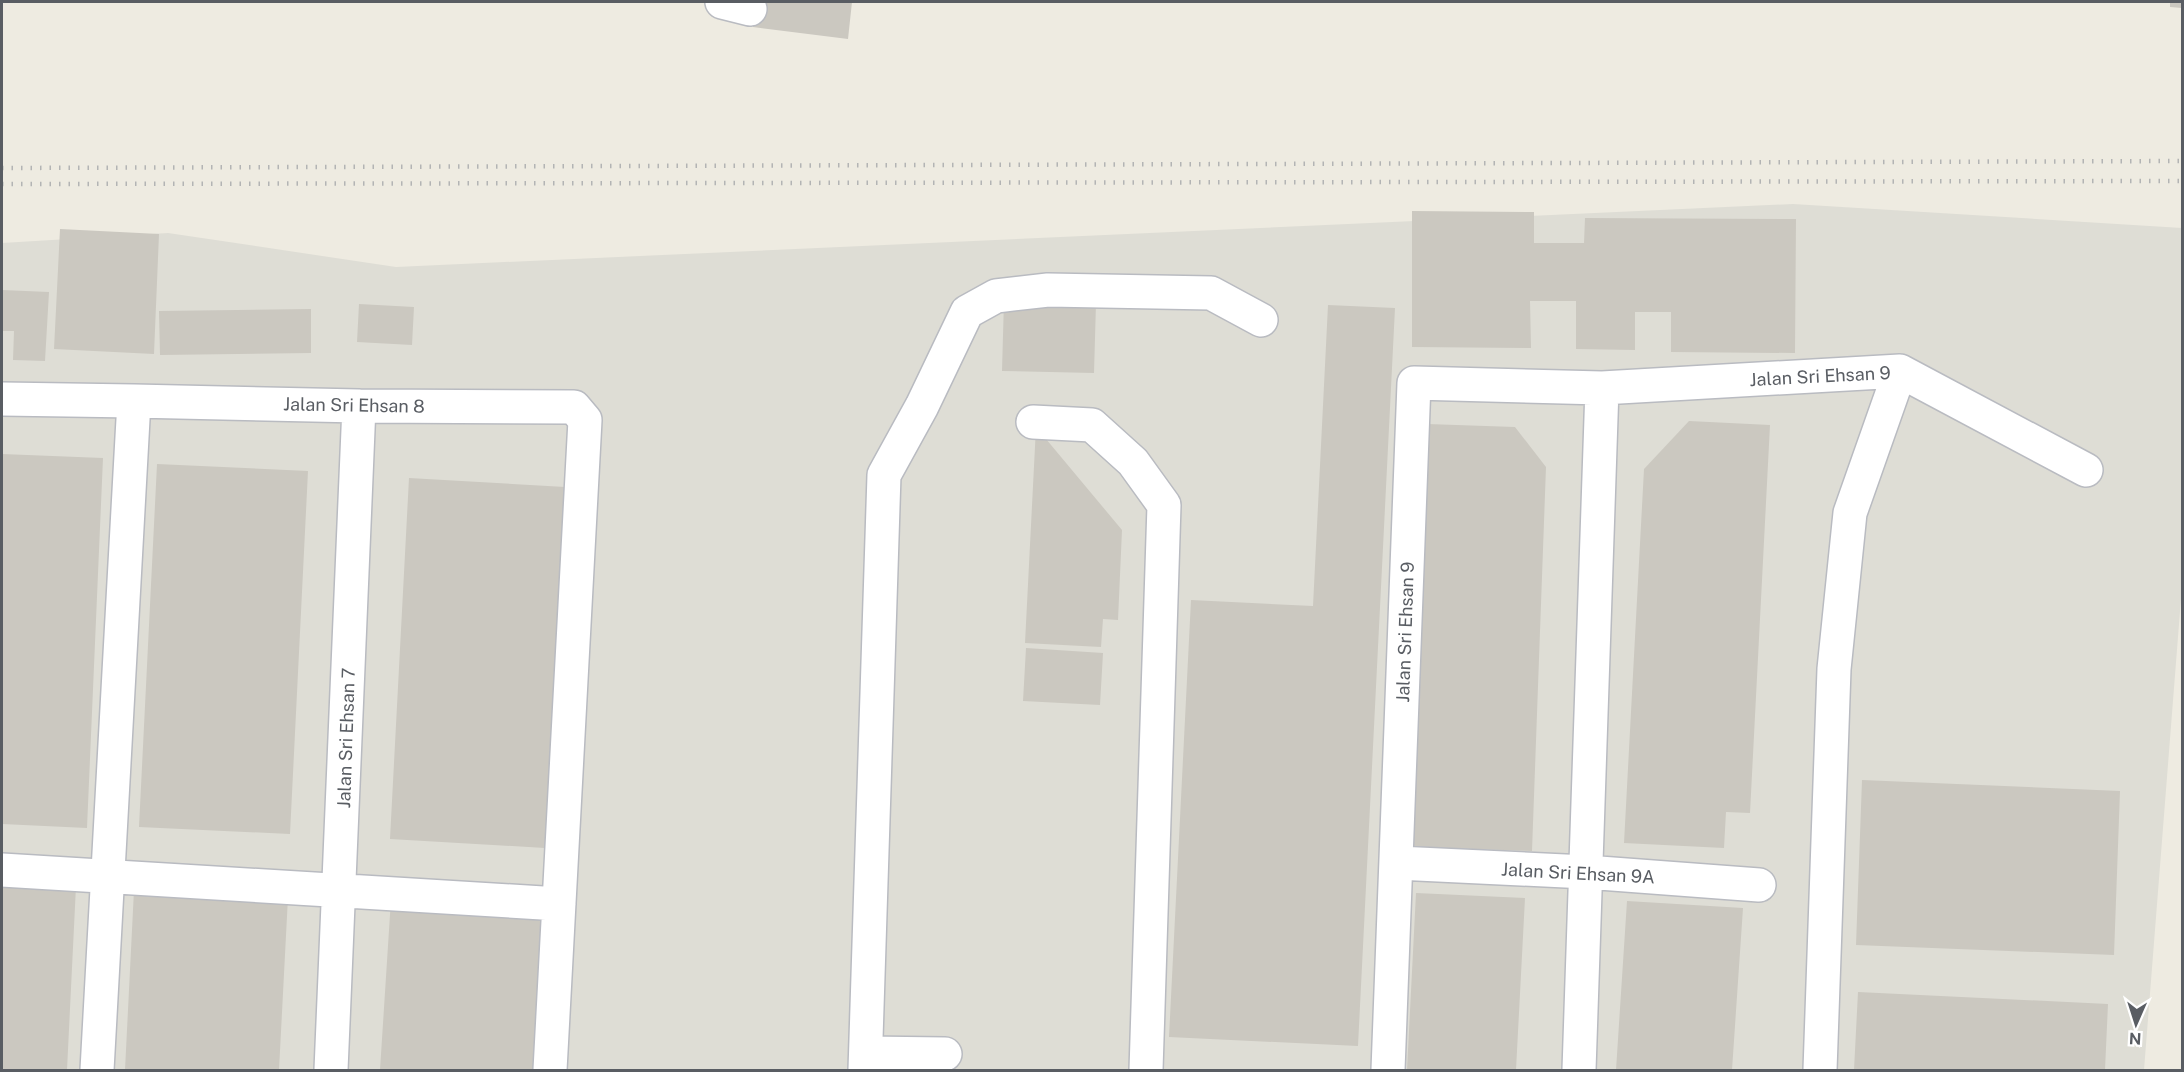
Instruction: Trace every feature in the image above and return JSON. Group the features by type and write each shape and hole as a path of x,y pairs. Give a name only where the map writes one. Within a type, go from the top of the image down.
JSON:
{"lane":[{"path":"945,1054 865,1062 884,475 922,406 966,312 996,296 1048,290 1211,293 1261,320"},
{"path":"1820,1071 1834,669 1850,513 1900,371"},
{"name":"Jalan Sri Ehsan 9","path":"1388,1071 1414,383 1602,388 1900,371 2086,470"},
{"path":"1579,1071 1602,388"},
{"name":"Jalan Sri Ehsan 8","path":"2,399 359,406 574,407 585,420 559,904"},
{"path":"97,1071 134,400"},
{"name":"Jalan Sri Ehsan 7","path":"332,1071 359,406"},
{"path":"1033,422 1092,425 1133,462 1164,505 1146,1071"},
{"name":"Jalan Sri Ehsan 9A","path":"1397,863 1586,872 1759,885"},
{"path":"2,870 559,904 549,1071"}],"shaded area":[{"path":"1793,204 2182,228 2182,586 2144,1070 2,1070 2,243 168,233 396,267"}],"building":[{"path":"756,2 852,2 848,39 753,27"},
{"path":"2170,2 2182,2 2182,8 2170,7"},
{"path":"1412,211 1534,212 1534,243 1584,243 1585,218 1796,219 1795,353 1671,352 1671,312 1635,312 1635,350 1576,349 1576,301 1530,301 1531,348 1412,347"},
{"path":"60,229 159,234 154,354 54,349"},
{"path":"2,290 49,292 45,361 13,360 14,331 2,331"},
{"path":"1004,300 1096,303 1094,373 1002,371"},
{"path":"359,304 414,307 412,345 357,342"},
{"path":"1328,305 1395,308 1358,1046 1169,1037 1191,600 1313,606"},
{"path":"311,309 311,353 160,355 159,311"},
{"path":"1689,421 1770,425 1750,813 1726,812 1724,848 1624,843 1644,469"},
{"path":"1427,424 1515,427 1546,467 1532,851 1412,847"},
{"path":"1036,427 1122,530 1118,620 1103,619 1101,647 1025,643"},
{"path":"2,454 103,458 87,828 2,824"},
{"path":"157,464 308,471 290,834 139,827"},
{"path":"409,478 565,487 545,848 390,839"},
{"path":"1026,648 1103,653 1100,705 1023,701"},
{"path":"1862,780 2120,791 2114,955 1856,945"},
{"path":"2,882 76,886 67,1070 2,1070"},
{"path":"134,890 288,897 279,1070 125,1070"},
{"path":"1416,893 1525,898 1516,1070 1407,1070"},
{"path":"391,899 543,909 533,1070 380,1070"},
{"path":"1627,901 1743,908 1732,1070 1616,1070"},
{"path":"1858,992 2108,1004 2105,1070 1854,1070"}],"railway":[{"path":"2,168 2182,161"},
{"path":"2,184 2182,181"}]}
